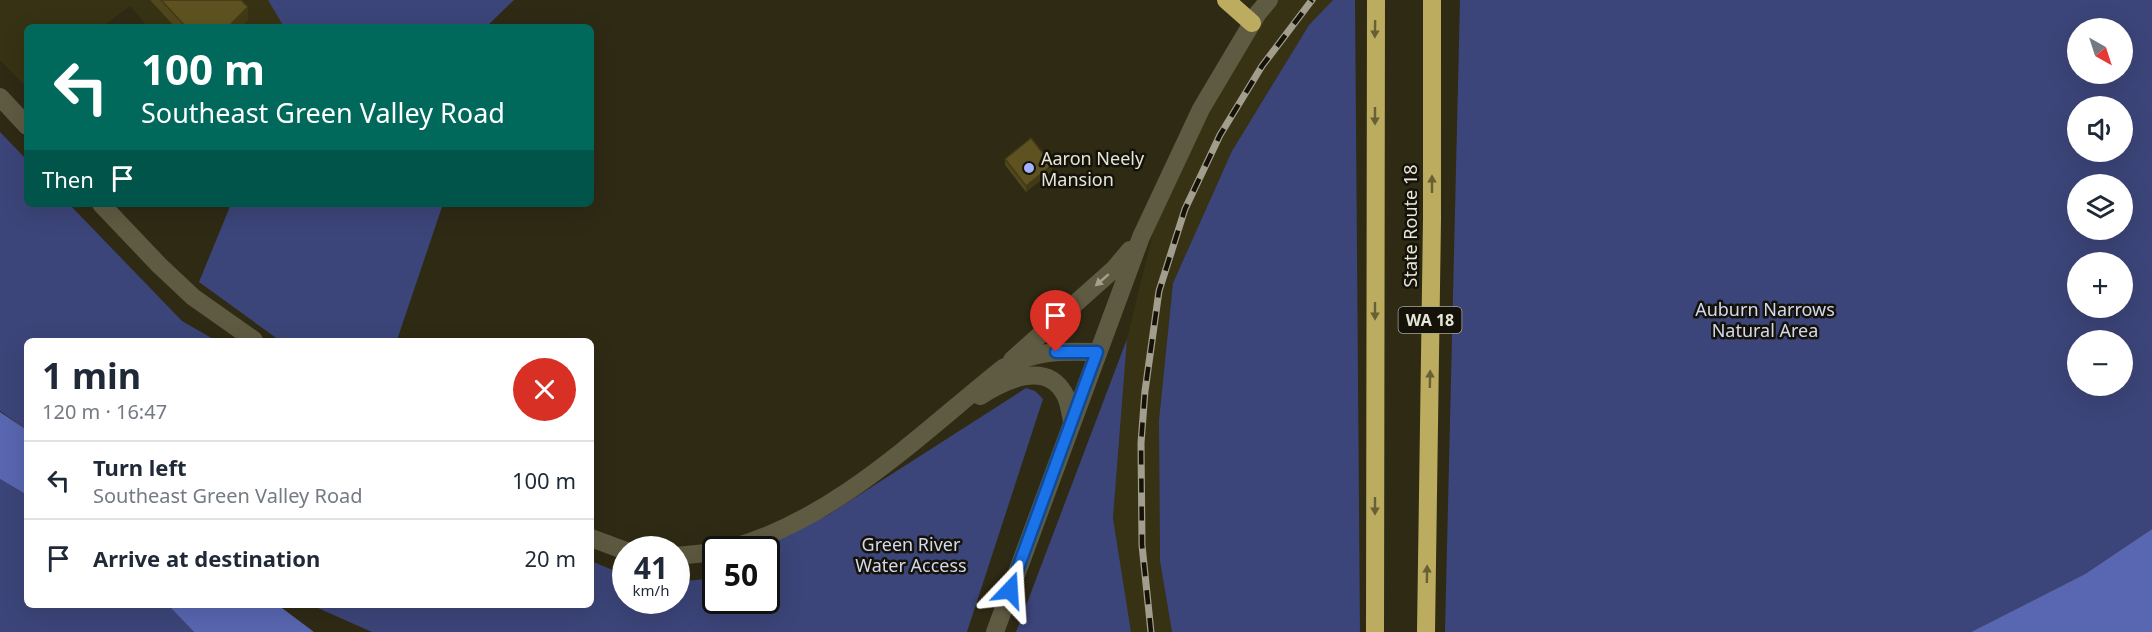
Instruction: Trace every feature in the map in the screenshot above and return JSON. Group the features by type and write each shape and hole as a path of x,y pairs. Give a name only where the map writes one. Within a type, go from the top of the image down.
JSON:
{"highway":[{"path":"1226,0 1252,23"},
{"name":"State Route 18","path":"1375,632 1376,0"},
{"name":"State Route 18","path":"1426,632 1432,218 1432,4"}],"street":[{"path":"995,632 1141,237 1201,109 1252,23 1269,0"},
{"path":"0,97 24,123"},
{"path":"104,207 193,297 251,338"},
{"path":"767,536 842,494 937,422 1004,368 1114,269 1141,237"},
{"path":"1004,368 1023,358 1042,353 1097,352"},
{"path":"937,422 984,393 1021,376 1041,375 1057,384 1065,394 1072,421"},
{"path":"594,539 612,546"}],"shaded area":[{"path":"0,0 268,0 282,24 145,24 130,6 106,24 24,24 24,85 0,60"},
{"path":"1269,0 1333,0 1309,25 1232,151 1173,283 1159,420 1160,561 1172,632 1131,632 1113,518 1127,339 1164,188"},
{"path":"0,412 24,428 24,493 0,479"},
{"path":"2152,529 2152,632 1971,632 2085,574"},
{"path":"171,608 282,608 314,632 194,632"}],"green space":[{"path":"268,0 514,0 489,24 282,24"},
{"path":"1333,0 1355,0 1360,632 1172,632 1160,561 1159,420 1173,283 1232,151 1309,25"},
{"name":"Auburn Narrows Natural Area","path":"1460,0 2152,0 2152,529 2085,574 1971,632 1445,632"},
{"path":"0,132 24,157 24,207 72,207 182,321 212,338 24,338 24,428 0,411"},
{"path":"230,207 442,207 398,338 276,338 199,282"},
{"path":"1127,339 1113,518 1131,632 1016,632"},
{"name":"Green River Water Access","path":"1026,388 1035,391 1043,399 967,632 372,632 318,608 594,608 594,562 612,570 612,614 690,614 690,581 702,579 702,614 780,614 780,538 828,515"},
{"path":"0,479 24,493 24,608 171,608 194,632 0,632"}],"building":[{"path":"161,0 241,0 248,7 231,24 183,24"},
{"name":"Aaron Neely Mansion","path":"1031,138 1052,165 1026,186 1005,159"}],"railway":[{"path":"1151,632 1142,545 1141,443 1145,391 1159,291 1185,209 1220,135 1262,66 1312,0"}],"place":[{"name":"Aaron Neely Mansion","path":"1029,168"}],"route":[{"path":"1010,590 1097,352 1056,352"}]}
